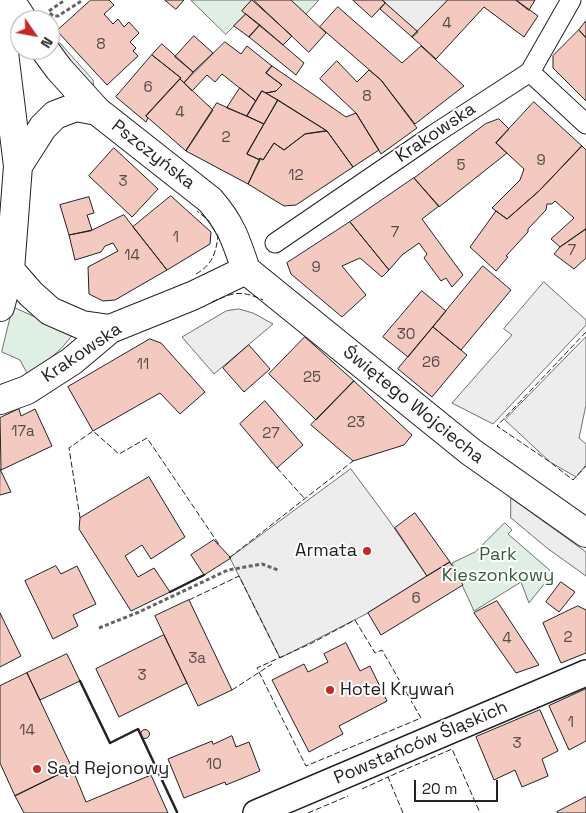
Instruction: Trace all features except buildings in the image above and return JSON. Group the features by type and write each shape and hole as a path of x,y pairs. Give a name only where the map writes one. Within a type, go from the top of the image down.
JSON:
{"street":[{"path":"10,0 24,10"},
{"name":"Krakowska","path":"275,242 530,72 571,0"},
{"path":"0,20 18,166 0,307"},
{"name":"Pszczyńska","path":"52,60 97,112 210,200 224,216 234,234 246,270"},
{"path":"530,72 586,124"},
{"path":"18,166 32,143 55,115 76,107 97,112"},
{"path":"5,270 50,311 82,325 110,329"},
{"name":"Krakowska","path":"0,400 35,385 72,361 110,329 192,296 246,270"},
{"name":"Świętego Wojciecha","path":"246,270 471,452 586,533"},
{"name":"Powstańców Śląskich","path":"256,813 586,673"}],"path":[{"path":"47,10 65,0"},
{"path":"60,15 83,0"},
{"path":"99,628 139,612 228,570 262,564 278,570"}],"green space":[{"path":"191,0 252,0 242,11 246,14 226,34"},
{"path":"291,0 319,0 306,14"},
{"path":"13,307 73,334 63,347 41,365 27,373 20,360 2,352"},
{"name":"Park Kieszonkowy","path":"505,523 512,530 508,534 553,573 529,603 521,582 474,611 452,563 475,552"}],"shaded area":[{"path":"382,0 448,0 418,32"},
{"path":"60,43 93,80 95,96 60,59"},
{"path":"544,282 586,320 586,325 493,424 452,403 512,335 504,329"},
{"path":"239,309 253,313 273,324 214,374 182,337 226,311"},
{"path":"586,337 586,405 579,438 586,444 586,465 576,477 550,462 505,420"},
{"name":"Armata","path":"351,469 427,576 368,613 280,658 230,558"},
{"path":"511,498 586,552 586,576 547,548 511,518"}],"fence":[{"path":"196,274 206,267 212,258 218,236 208,220 197,211"},
{"path":"212,302 232,294 249,295 263,300"},
{"path":"586,332 497,426 573,480 586,466"},
{"path":"80,518 69,448 93,431 119,454 147,438 220,546"},
{"path":"229,558 353,461"},
{"path":"277,468 305,499"},
{"path":"189,600 239,576 280,658"},
{"path":"355,620 375,653 382,650 421,718 306,766 257,668 312,643 355,620"},
{"path":"232,690 272,664"},
{"path":"403,813 388,777 452,749 480,813"},
{"path":"362,789 388,777"},
{"path":"308,813 348,796"}],"wall":[{"path":"170,592 204,575"},
{"path":"80,681 110,743 138,729 177,812"}],"place":[{"name":"Armata","path":"367,551"},
{"name":"Hotel Krywań","path":"330,690"},
{"name":"Sąd Rejonowy","path":"37,769"}]}
